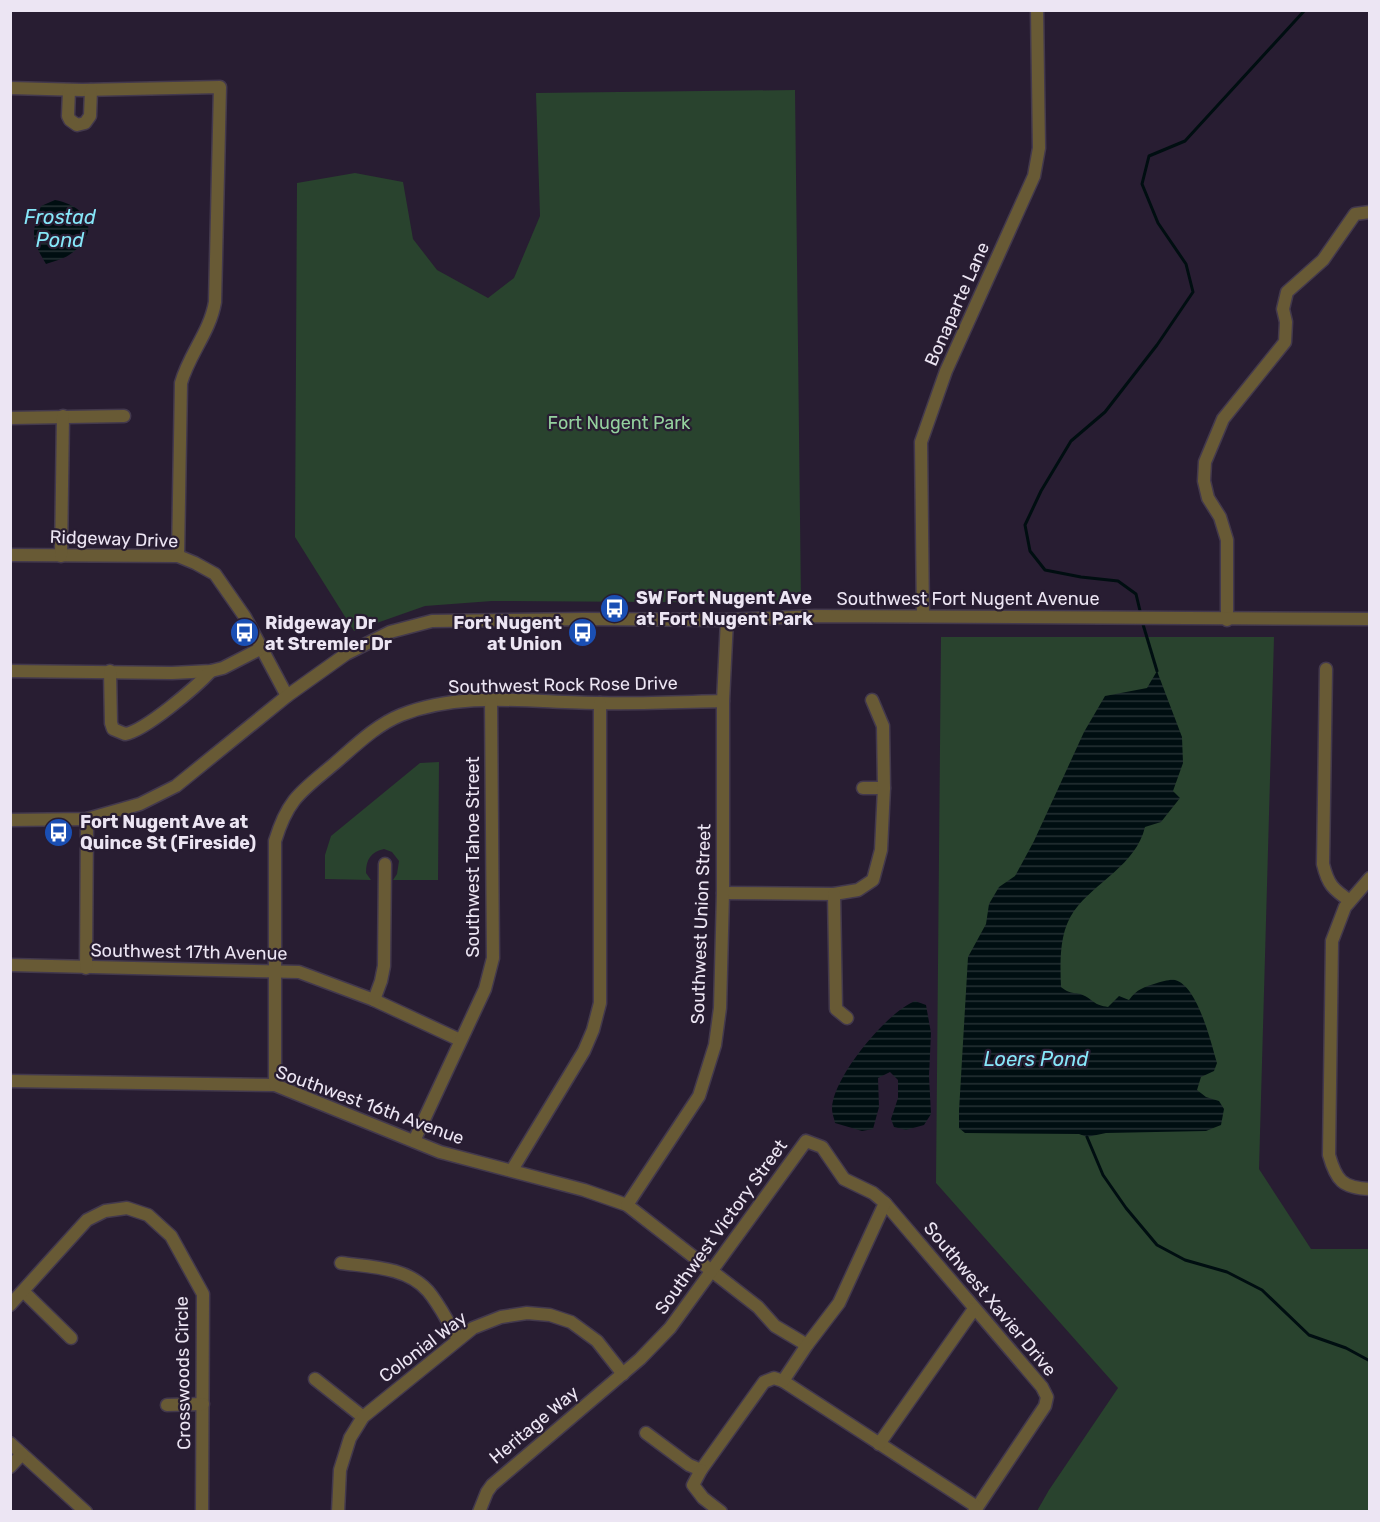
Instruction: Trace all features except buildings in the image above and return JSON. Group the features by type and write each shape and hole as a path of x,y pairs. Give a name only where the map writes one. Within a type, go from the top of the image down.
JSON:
{"street":[{"name":"Bonaparte Lane","path":"923,616 921,442 945,371 1034,176 1039,148 1037,10"},
{"path":"10,88 91,90 220,87 215,302 209,325 188,361 181,383 178,556"},
{"path":"69,90 68,116 77,125 85,123 90,116 91,90"},
{"path":"1227,620 1227,540 1220,517 1208,498 1204,481 1205,462 1223,419 1285,342 1286,322 1283,309 1287,292 1323,260 1355,214 1370,213"},
{"path":"61,556 63,416"},
{"path":"10,418 124,416"},
{"name":"Ridgeway Drive","path":"10,555 178,556 195,563 215,574 245,617 287,696"},
{"name":"Southwest Fort Nugent Avenue","path":"10,820 87,819 140,804 176,786 287,696 346,654 390,632 432,621 727,620 815,616 1370,619"},
{"name":"Southwest Union Street","path":"627,1205 699,1096 715,1045 720,1008 723,893 723,701 727,620"},
{"path":"10,671 188,673 211,671 223,668 262,648"},
{"path":"1326,669 1323,864 1326,878 1332,888 1350,901"},
{"path":"110,671 111,723 113,729 125,734 138,729 196,686 211,671"},
{"name":"Southwest Rock Rose Drive","path":"275,1085 275,841 282,817 296,795 377,728 399,716 431,705 491,700 600,703 723,701"},
{"name":"Southwest Tahoe Street","path":"414,1141 485,989 493,958 491,700"},
{"path":"723,893 834,894 858,890 873,880 881,850 884,788 883,726 873,700"},
{"path":"512,1170 584,1051 593,1030 600,1003 600,703"},
{"path":"863,788 884,788"},
{"path":"86,968 87,819"},
{"path":"374,1000 384,966 385,864"},
{"path":"1370,878 1345,907 1332,941 1329,1155 1334,1174 1352,1189 1370,1189"},
{"path":"834,894 836,1009 847,1018"},
{"name":"Southwest 17th Avenue","path":"10,965 299,972 374,1000 460,1040"},
{"name":"Southwest 16th Avenue","path":"10,1081 275,1085 440,1152 584,1190 627,1205 758,1307 775,1326 807,1345"},
{"name":"Southwest Victory Street","path":"623,1374 670,1328 806,1141 822,1147 844,1179 873,1193 885,1203"},
{"path":"783,1381 839,1303 885,1203"},
{"name":"Southwest Xavier Drive","path":"885,1203 1042,1387 1047,1397 1045,1406 976,1509"},
{"name":"Crosswoods Circle","path":"10,1305 87,1220 105,1211 127,1208 147,1215 171,1236 203,1294 202,1512"},
{"path":"341,1263 385,1269 412,1277 428,1291 458,1338"},
{"path":"24,1292 71,1338"},
{"path":"879,1444 974,1308"},
{"name":"Colonial Way","path":"338,1512 340,1470 350,1438 363,1417 473,1328 501,1317 527,1313 550,1315 571,1322 597,1341 623,1374"},
{"name":"Heritage Way","path":"479,1512 492,1485 623,1374"},
{"path":"721,1512 703,1498 693,1485 701,1470 764,1382 774,1378 783,1381 976,1509"},
{"path":"315,1379 363,1417"},
{"path":"167,1405 202,1404"},
{"path":"646,1433 689,1465 701,1470"},
{"path":"10,1443 86,1512"},
{"path":"10,1467 22,1454"}],"green space":[{"name":"Fort Nugent Park","path":"795,90 801,603 492,601 425,606 354,631 295,537 297,183 355,173 403,182 413,239 437,270 488,298 514,278 540,216 536,93"},
{"path":"941,637 1274,637 1259,1169 1311,1249 1369,1249 1369,1511 1037,1511 1118,1388 936,1183"},
{"path":"439,762 438,880 393,880 397,874 399,861 392,852 384,849 373,854 368,860 366,873 371,880 325,879 325,855 331,836 420,763"}],"water":[{"name":"Frostad Pond","path":"55,200 77,208 88,222 88,230 86,238 79,247 69,255 46,264 37,248 34,230 41,206"},
{"name":"Loers Pond","path":"1157,671 1182,737 1183,763 1173,791 1180,798 1161,822 1145,827 1133,852 1124,863 1074,911 1063,938 1061,987 1068,992 1085,996 1108,1007 1119,996 1129,1000 1141,989 1157,983 1175,980 1183,984 1197,1004 1217,1063 1214,1071 1201,1077 1197,1090 1206,1097 1219,1101 1224,1109 1221,1125 1206,1131 1106,1133 1087,1137 1079,1134 965,1133 959,1128 959,1111 968,957 986,924 989,904 999,887 1015,876 1034,841 1084,732 1105,696 1147,688"},
{"path":"915,1001 926,1005 931,1033 929,1076 931,1114 924,1125 906,1130 894,1127 891,1119 898,1098 898,1080 890,1072 878,1078 879,1107 873,1129 862,1131 835,1123 832,1109 834,1096 851,1064 890,1018"}],"waterway":[{"path":"1141,615 1136,594 1118,581 1045,570 1030,551 1025,525 1041,491 1071,441 1105,412 1157,345 1193,292 1186,264 1158,223 1142,184 1149,156 1185,141 1305,10"},
{"path":"1142,621 1157,671"},
{"path":"1087,1137 1103,1175 1126,1208 1157,1245 1185,1260 1227,1272 1262,1290 1309,1335 1346,1348 1370,1361"}],"place":[{"name":"SW Fort Nugent Ave at Fort Nugent Park","path":"615,608"},
{"name":"Ridgeway Dr at Stremler Dr","path":"244,633"},
{"name":"Fort Nugent at Union","path":"583,633"},
{"name":"Fort Nugent Ave at Quince St (Fireside)","path":"59,832"}]}
